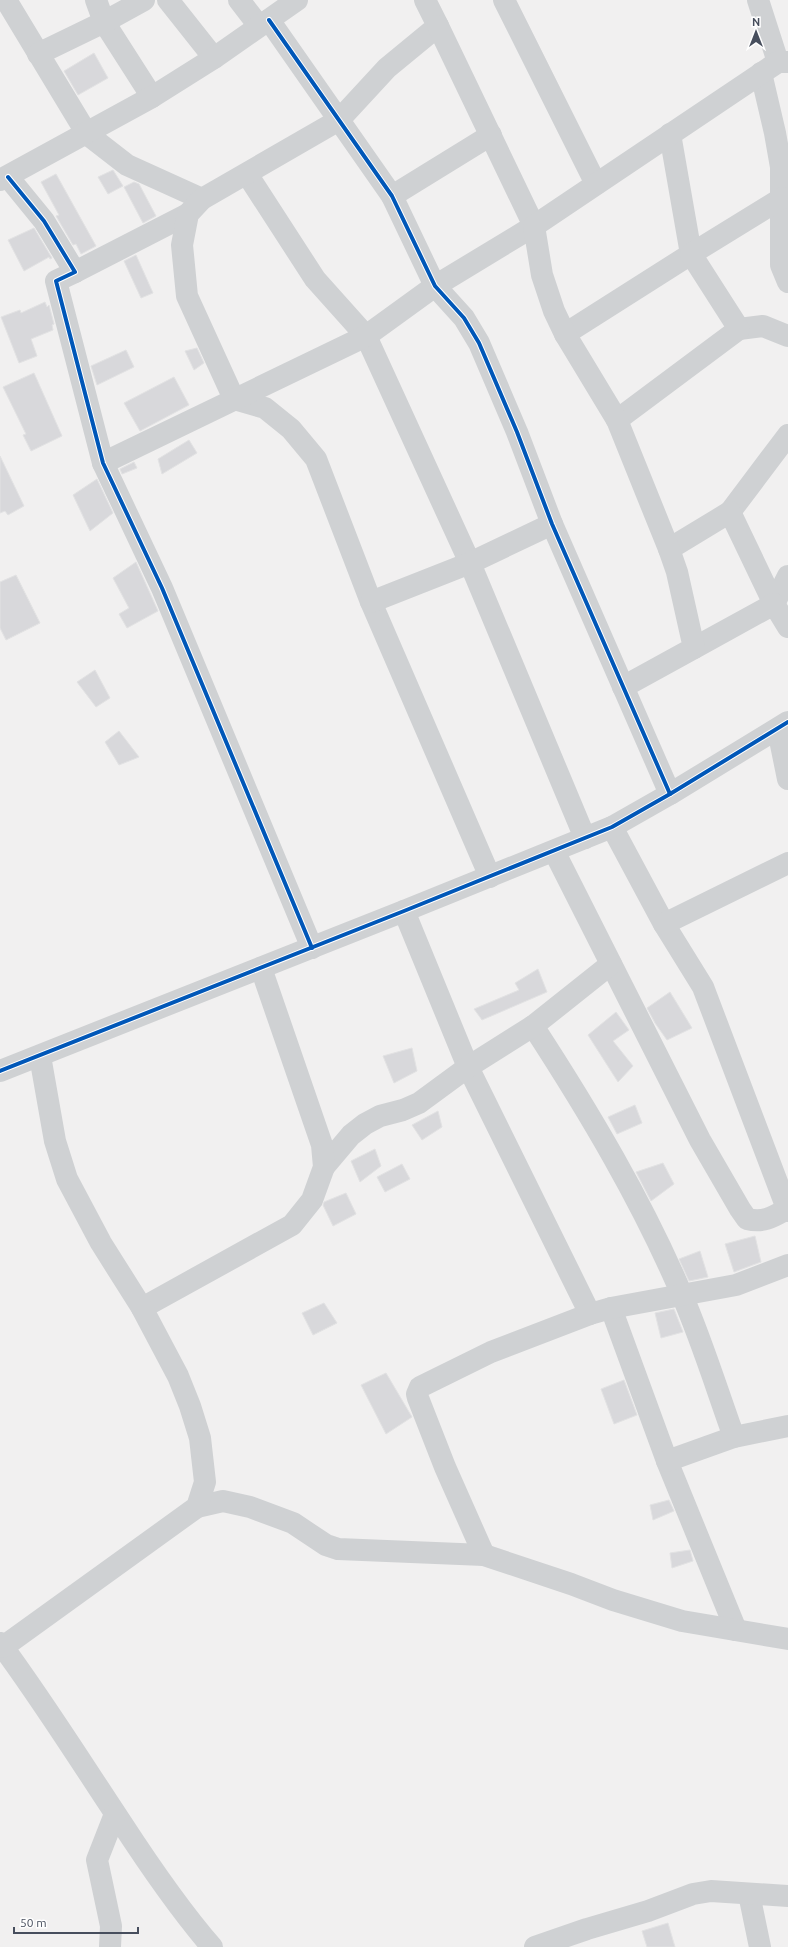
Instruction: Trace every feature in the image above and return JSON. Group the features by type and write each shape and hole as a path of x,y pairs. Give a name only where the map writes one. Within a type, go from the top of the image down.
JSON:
{"street":[{"path":"6,0 8,23 38,54 87,134 127,165 195,207"},
{"path":"96,0 104,22 152,97"},
{"path":"38,54 104,22 144,0"},
{"path":"168,0 214,58"},
{"path":"239,0 264,23 339,120 392,196 435,286 464,318 479,342 517,432 552,524 670,794"},
{"path":"425,0 534,226 542,275 554,311 565,334 618,420 677,572 694,648"},
{"path":"504,0 596,184"},
{"path":"758,0 776,66 775,133 784,166 782,198 786,270"},
{"path":"75,272 44,221 4,178 87,134 152,97 214,58 264,23 292,1"},
{"path":"312,948 162,588 103,463 56,281 195,207 247,174 339,120 387,68 438,26"},
{"path":"103,463 366,336 435,286 534,226 670,134 776,66"},
{"path":"670,134 691,254 740,329"},
{"path":"392,196 491,135"},
{"path":"247,174 315,279 366,336 470,563 585,838"},
{"path":"565,334 782,198"},
{"path":"195,207 182,245 187,296 234,399 265,408 291,430 316,459 371,602 490,877"},
{"path":"618,420 740,329 763,326 788,336"},
{"path":"669,549 730,512 788,435"},
{"path":"730,512 774,604 788,627"},
{"path":"371,602 470,563 552,524"},
{"path":"623,687 774,604 788,576"},
{"path":"0,1071 404,912 612,827 783,726 788,779"},
{"path":"554,851 700,1140 747,1219 756,1222 769,1220 788,1210 702,988 664,924 612,827"},
{"path":"664,924 788,864"},
{"path":"404,912 468,1067 590,1314"},
{"path":"142,1308 292,1225 312,1200 324,1167 351,1135 365,1124 380,1116 402,1110 419,1103 468,1067 533,1026 611,964"},
{"path":"261,968 322,1145 324,1167"},
{"path":"533,1026 590,1116 640,1206 682,1296 734,1437"},
{"path":"40,1056 55,1141 67,1179 101,1243 142,1308 178,1376 190,1406 200,1438 205,1482 197,1507"},
{"path":"484,1555 445,1467 418,1398 418,1390 420,1387 490,1352 590,1314 611,1308 736,1285 788,1265"},
{"path":"611,1308 667,1461 736,1630"},
{"path":"667,1461 734,1437 788,1426"},
{"path":"205,1482 223,1500 274,1514 293,1523 326,1545 338,1548 484,1555 571,1584 613,1600 668,1617 788,1639"},
{"path":"212,1947 187,1919 115,1814 26,1679 1,1645 197,1507 223,1500"},
{"path":"110,1947 111,1926 97,1860 115,1814"},
{"path":"535,1947 587,1929 648,1911 693,1894 711,1891 788,1896"},
{"path":"750,1894 760,1947"}],"building":[{"path":"94,53 108,78 78,95 64,71"},
{"path":"113,170 123,186 108,194 98,177"},
{"path":"56,174 96,246 81,254 76,244 73,245 56,216 59,215 41,182"},
{"path":"134,182 139,184 156,216 143,223 124,187"},
{"path":"34,228 52,258 50,259 49,257 24,271 8,240"},
{"path":"136,255 153,293 141,298 124,261"},
{"path":"45,302 47,307 49,305 54,324 52,325 53,330 31,339 37,356 19,363 1,317 20,310 21,313"},
{"path":"197,348 204,363 194,370 185,351"},
{"path":"126,350 134,367 97,385 91,366"},
{"path":"34,373 62,436 31,451 23,435 26,434 3,387"},
{"path":"174,377 189,405 140,431 124,403"},
{"path":"189,440 197,453 162,474 158,459"},
{"path":"0,456 24,506 8,515 5,511 0,513"},
{"path":"134,462 137,468 122,474 120,469"},
{"path":"97,479 113,513 90,531 73,495"},
{"path":"136,562 158,611 127,628 119,614 129,608 113,578"},
{"path":"16,575 40,623 6,640 0,628 0,582"},
{"path":"95,670 110,698 96,707 77,682"},
{"path":"119,731 139,757 119,765 105,742"},
{"path":"538,969 547,992 482,1020 474,1009 519,990 515,983"},
{"path":"670,992 692,1028 667,1040 647,1008"},
{"path":"616,1012 629,1030 613,1041 633,1066 618,1082 588,1035"},
{"path":"412,1048 417,1071 394,1083 383,1056"},
{"path":"635,1105 642,1123 617,1134 608,1117"},
{"path":"438,1111 442,1127 422,1140 412,1125"},
{"path":"375,1149 381,1166 360,1182 351,1161"},
{"path":"663,1163 674,1184 651,1201 636,1172"},
{"path":"402,1164 410,1179 385,1192 377,1177"},
{"path":"346,1193 356,1214 333,1226 323,1205 324,1202"},
{"path":"755,1236 761,1262 734,1272 725,1244"},
{"path":"700,1251 708,1277 689,1281 679,1259"},
{"path":"324,1303 337,1323 313,1335 302,1313"},
{"path":"674,1309 683,1332 661,1338 655,1313"},
{"path":"386,1373 412,1417 386,1434 361,1385"},
{"path":"624,1380 637,1415 614,1424 601,1389"},
{"path":"669,1500 674,1511 653,1520 650,1505"},
{"path":"690,1550 693,1561 672,1568 670,1553"},
{"path":"668,1923 675,1947 647,1947 642,1931"}],"cycle path":[{"path":"269,20 392,196 435,286 464,318 479,343 517,432 552,524 670,794"},
{"path":"8,177 44,221 75,272 56,281 103,463 162,588 312,948"},
{"path":"0,1071 612,827 670,794 788,722"}]}
